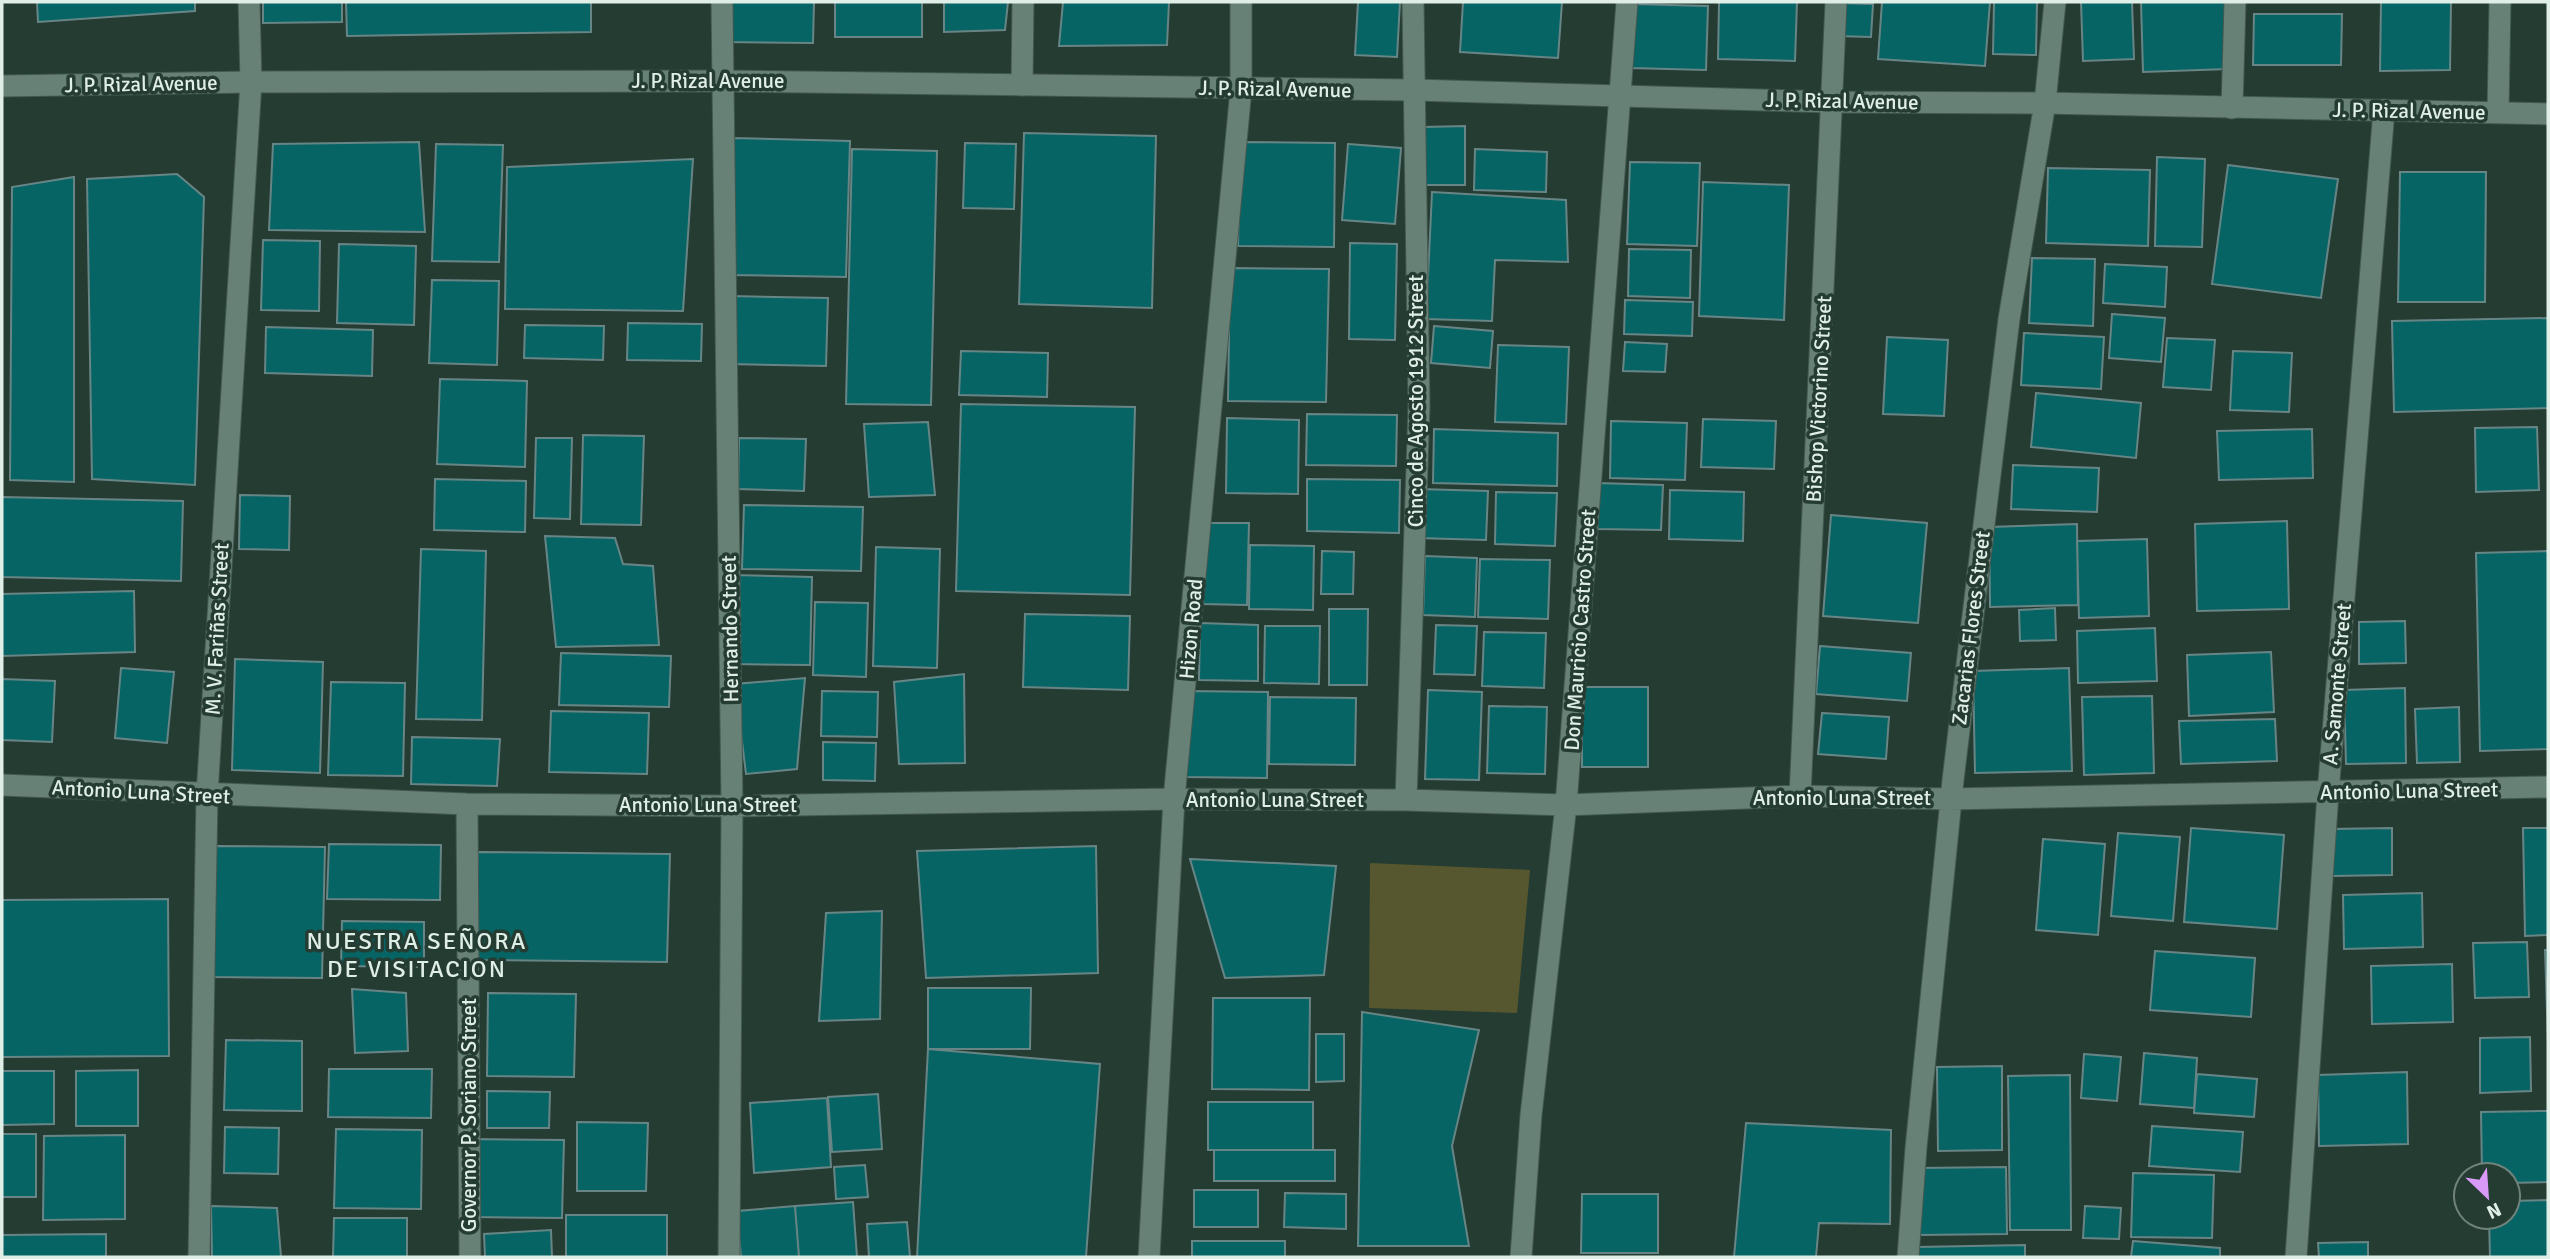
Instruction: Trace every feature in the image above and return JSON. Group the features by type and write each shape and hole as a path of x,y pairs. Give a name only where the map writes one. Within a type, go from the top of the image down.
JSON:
{"street":[{"name":"M. V. Fariñas Street","path":"199,1257 207,795 251,82 249,2"},
{"name":"Hernando Street","path":"722,2 732,806 729,1257"},
{"path":"1022,85 1024,2"},
{"name":"Hizon Road","path":"1149,1257 1174,799 1241,89 1241,2"},
{"name":"Cinco de Agosto 1912 Street","path":"1406,800 1419,406 1413,2"},
{"name":"Don Mauricio Castro Street","path":"1521,1257 1531,1115 1566,805 1627,2"},
{"name":"Bishop Victorino Street","path":"1800,796 1836,2"},
{"name":"Zacarias Flores Street","path":"1908,1257 1917,1134 1951,799 2009,319 2045,103 2054,2"},
{"path":"2232,108 2235,2"},
{"path":"2498,113 2500,2"},
{"name":"J. P. Rizal Avenue","path":"2,86 251,82 721,81 1414,90 1832,102 2045,103 2548,114"},
{"name":"A. Samonte Street","path":"2296,1257 2328,793 2384,110"},
{"name":"Antonio Luna Street","path":"2,785 467,804 732,806 1174,799 1406,800 1566,805 1800,796 1951,799 2548,787"},
{"name":"Governor P. Soriano Street","path":"467,804 470,1257"}],"green space":[{"path":"1370,863 1530,870 1517,1013 1369,1008"}],"building":[{"path":"37,2 195,2 195,11 38,22"},
{"path":"263,2 342,2 342,22 263,23"},
{"path":"346,2 591,2 591,32 347,36"},
{"path":"725,2 814,2 813,43 725,42"},
{"path":"835,2 922,2 922,37 835,37"},
{"path":"944,2 1008,2 1005,30 944,32"},
{"path":"1063,2 1169,2 1167,45 1059,46"},
{"path":"1358,2 1400,2 1397,57 1355,55"},
{"path":"1463,2 1562,2 1558,58 1460,52"},
{"path":"1719,2 1797,2 1795,61 1718,59"},
{"path":"1882,2 1990,2 1985,66 1878,59"},
{"path":"1994,2 2037,2 2036,55 1993,54"},
{"path":"2081,2 2132,2 2134,59 2083,61"},
{"path":"2141,2 2226,2 2228,69 2143,72"},
{"path":"2381,2 2451,2 2450,70 2380,71"},
{"path":"1838,3 1873,4 1871,37 1837,36"},
{"path":"1632,4 1708,6 1706,70 1630,68"},
{"path":"2254,14 2342,14 2341,65 2253,65"},
{"path":"1465,126 1465,185 1425,185 1424,127"},
{"path":"1024,133 1156,136 1152,308 1019,304"},
{"path":"732,138 850,141 846,277 729,275"},
{"path":"419,142 425,232 269,230 273,144"},
{"path":"1240,142 1335,143 1334,247 1238,246"},
{"path":"965,143 1016,144 1014,209 963,208"},
{"path":"436,144 503,145 499,262 432,261"},
{"path":"1348,144 1401,148 1395,224 1342,220"},
{"path":"852,149 937,151 931,405 846,404"},
{"path":"1475,149 1547,152 1546,192 1474,190"},
{"path":"2157,157 2205,159 2202,247 2155,246"},
{"path":"693,159 683,311 505,309 507,167"},
{"path":"1630,162 1700,163 1697,246 1627,244"},
{"path":"2228,165 2338,179 2321,298 2212,284"},
{"path":"2048,168 2150,170 2148,246 2046,243"},
{"path":"2400,172 2486,172 2485,302 2398,302"},
{"path":"177,174 204,197 195,485 92,479 87,179"},
{"path":"74,177 74,482 10,480 12,187"},
{"path":"1703,182 1789,185 1784,320 1699,316"},
{"path":"1432,192 1566,200 1568,262 1495,260 1492,321 1426,319"},
{"path":"263,240 320,241 319,311 261,310"},
{"path":"1350,243 1397,244 1395,340 1349,339"},
{"path":"339,244 416,246 414,325 337,323"},
{"path":"1629,249 1691,250 1690,298 1628,296"},
{"path":"2032,258 2095,259 2093,326 2029,323"},
{"path":"2105,264 2167,267 2165,307 2103,303"},
{"path":"1230,268 1329,269 1326,402 1228,401"},
{"path":"432,280 499,281 497,365 429,363"},
{"path":"730,296 828,298 826,366 728,364"},
{"path":"1625,300 1693,302 1692,336 1624,334"},
{"path":"2112,314 2165,318 2161,362 2109,358"},
{"path":"2548,318 2548,408 2394,412 2392,321"},
{"path":"628,323 702,324 701,361 627,360"},
{"path":"525,325 604,326 603,360 524,358"},
{"path":"1434,326 1493,331 1490,368 1431,363"},
{"path":"266,327 373,330 372,376 265,373"},
{"path":"2024,333 2104,337 2101,389 2021,385"},
{"path":"1887,337 1948,340 1944,416 1883,414"},
{"path":"2167,338 2215,340 2211,390 2163,387"},
{"path":"1625,342 1667,344 1665,372 1623,371"},
{"path":"1498,345 1569,347 1566,424 1495,422"},
{"path":"961,351 1048,353 1047,397 959,395"},
{"path":"2233,351 2292,353 2289,412 2230,410"},
{"path":"440,379 527,381 525,467 437,464"},
{"path":"2036,393 2141,403 2136,458 2031,447"},
{"path":"961,404 1135,407 1130,595 956,591"},
{"path":"1307,414 1397,415 1396,466 1306,465"},
{"path":"1227,418 1299,420 1298,494 1226,493"},
{"path":"1703,419 1776,421 1774,469 1701,467"},
{"path":"1611,421 1687,423 1685,480 1610,478"},
{"path":"928,422 935,495 869,497 864,424"},
{"path":"2537,427 2539,490 2476,492 2475,428"},
{"path":"1434,429 1558,433 1557,486 1433,483"},
{"path":"2312,429 2313,478 2219,480 2217,431"},
{"path":"583,435 644,436 641,525 581,524"},
{"path":"536,438 572,438 570,519 534,518"},
{"path":"739,438 806,439 804,491 738,489"},
{"path":"2013,465 2099,468 2097,512 2011,509"},
{"path":"435,479 526,481 525,532 434,530"},
{"path":"1307,479 1400,480 1399,533 1307,531"},
{"path":"1598,483 1663,485 1661,530 1597,529"},
{"path":"1419,489 1488,491 1486,540 1418,538"},
{"path":"1670,490 1744,492 1743,541 1669,539"},
{"path":"1496,492 1557,493 1555,546 1495,544"},
{"path":"240,495 290,496 289,550 239,549"},
{"path":"2,497 183,501 181,581 2,577"},
{"path":"744,505 863,507 861,571 742,569"},
{"path":"1831,515 1927,523 1918,623 1823,616"},
{"path":"2287,521 2289,609 2197,611 2195,524"},
{"path":"1204,523 1249,523 1247,605 1202,604"},
{"path":"2077,524 2078,605 1990,607 1989,527"},
{"path":"545,536 615,538 623,564 653,566 659,645 556,647"},
{"path":"2147,539 2149,616 2079,618 2077,541"},
{"path":"1250,545 1314,546 1313,610 1249,609"},
{"path":"876,547 940,549 937,668 873,666"},
{"path":"421,549 486,551 482,720 416,719"},
{"path":"1322,551 1354,552 1353,594 1321,594"},
{"path":"2548,551 2548,749 2480,751 2476,553"},
{"path":"1425,556 1477,558 1475,617 1423,615"},
{"path":"1480,559 1550,560 1548,619 1478,617"},
{"path":"734,575 812,577 810,665 732,664"},
{"path":"134,591 135,652 2,656 2,594"},
{"path":"815,602 868,603 866,677 813,675"},
{"path":"2055,608 2056,640 2020,641 2019,610"},
{"path":"1329,609 1368,609 1367,685 1329,685"},
{"path":"1025,614 1130,616 1128,690 1023,687"},
{"path":"2405,621 2406,663 2359,664 2359,622"},
{"path":"1200,623 1258,625 1258,681 1199,680"},
{"path":"1436,625 1477,626 1475,675 1434,674"},
{"path":"1265,626 1320,626 1319,684 1264,683"},
{"path":"2155,628 2157,681 2078,683 2077,631"},
{"path":"1484,632 1546,633 1544,688 1482,686"},
{"path":"1820,646 1911,653 1907,701 1816,694"},
{"path":"2271,652 2274,712 2189,716 2187,655"},
{"path":"561,653 671,656 669,707 559,705"},
{"path":"235,659 323,662 320,773 232,770"},
{"path":"121,668 174,672 167,743 115,738"},
{"path":"2069,668 2072,771 1975,773 1973,671"},
{"path":"964,674 965,763 899,764 894,682"},
{"path":"805,678 797,769 746,774 735,684"},
{"path":"2,679 55,681 52,742 2,740"},
{"path":"331,682 405,683 403,776 328,775"},
{"path":"1582,687 1648,687 1648,767 1582,767"},
{"path":"2405,688 2406,763 2346,764 2344,690"},
{"path":"1428,690 1482,692 1479,780 1425,779"},
{"path":"822,691 878,692 877,737 821,736"},
{"path":"1187,691 1268,692 1267,778 1186,777"},
{"path":"2152,696 2154,773 2084,775 2082,697"},
{"path":"1270,697 1356,698 1355,765 1269,764"},
{"path":"1489,706 1547,707 1545,774 1487,773"},
{"path":"2459,707 2460,762 2417,763 2415,709"},
{"path":"551,711 649,713 647,774 549,772"},
{"path":"1822,713 1889,717 1886,759 1818,754"},
{"path":"2275,719 2277,761 2181,764 2179,721"},
{"path":"412,737 500,739 497,786 411,784"},
{"path":"823,742 876,743 875,781 823,780"},
{"path":"2191,828 2284,835 2277,929 2184,922"},
{"path":"2392,828 2392,875 2332,876 2331,829"},
{"path":"2523,828 2548,828 2548,935 2525,936"},
{"path":"2118,833 2180,837 2173,921 2111,916"},
{"path":"2043,839 2105,844 2098,935 2036,930"},
{"path":"329,844 441,845 440,900 327,899"},
{"path":"216,846 325,847 322,978 213,977"},
{"path":"1096,846 1098,973 926,978 917,851"},
{"path":"478,852 670,854 667,962 477,960"},
{"path":"1190,859 1336,866 1324,975 1225,978"},
{"path":"2422,893 2423,947 2344,949 2343,895"},
{"path":"168,899 169,1056 2,1057 2,900"},
{"path":"882,911 880,1019 819,1021 826,913"},
{"path":"342,921 424,922 424,967 341,966"},
{"path":"2527,942 2529,997 2475,998 2473,943"},
{"path":"2545,950 2548,950 2548,1043"},
{"path":"2155,951 2255,958 2251,1017 2150,1010"},
{"path":"2452,964 2453,1022 2372,1024 2371,966"},
{"path":"928,988 1031,988 1030,1049 928,1049"},
{"path":"352,989 406,993 408,1051 355,1053"},
{"path":"488,993 576,994 574,1077 487,1076"},
{"path":"1213,998 1310,998 1309,1090 1212,1089"},
{"path":"1362,1012 1479,1030 1452,1146 1469,1246 1358,1246"},
{"path":"1316,1034 1344,1034 1344,1081 1316,1082"},
{"path":"2530,1037 2531,1091 2480,1093 2480,1038"},
{"path":"226,1040 302,1041 302,1111 224,1110"},
{"path":"928,1049 1100,1064 1086,1257 917,1257"},
{"path":"2144,1053 2197,1058 2194,1108 2140,1104"},
{"path":"2084,1054 2121,1057 2117,1101 2081,1098"},
{"path":"2002,1066 2002,1150 1938,1151 1937,1067"},
{"path":"329,1069 432,1069 431,1118 328,1117"},
{"path":"138,1070 138,1126 76,1126 76,1071"},
{"path":"2,1071 54,1071 54,1124 2,1125"},
{"path":"2407,1072 2408,1144 2319,1146 2318,1075"},
{"path":"2197,1074 2257,1079 2254,1117 2194,1113"},
{"path":"2070,1075 2071,1230 2010,1230 2008,1076"},
{"path":"487,1091 550,1092 549,1128 487,1128"},
{"path":"878,1094 882,1149 832,1152 828,1097"},
{"path":"827,1098 831,1167 754,1173 750,1103"},
{"path":"1208,1102 1313,1102 1313,1150 1208,1150"},
{"path":"2548,1111 2548,1182 2522,1183 2522,1161 2482,1161 2481,1112"},
{"path":"577,1122 648,1123 646,1191 577,1191"},
{"path":"1746,1123 1891,1130 1890,1224 1819,1223 1816,1257 1734,1257"},
{"path":"2152,1126 2243,1132 2240,1172 2149,1166"},
{"path":"225,1127 279,1128 278,1174 224,1173"},
{"path":"336,1129 422,1130 421,1209 334,1208"},
{"path":"2,1134 36,1134 36,1197 2,1197"},
{"path":"125,1135 125,1219 43,1220 44,1136"},
{"path":"472,1139 564,1140 562,1218 470,1217"},
{"path":"1214,1150 1335,1150 1335,1181 1214,1181"},
{"path":"865,1165 868,1197 836,1199 834,1167"},
{"path":"2006,1167 2007,1234 1918,1235 1917,1168"},
{"path":"2133,1173 2214,1175 2212,1238 2131,1237"},
{"path":"1194,1190 1258,1190 1258,1227 1194,1227"},
{"path":"1285,1193 1346,1194 1346,1229 1284,1227"},
{"path":"1582,1194 1658,1194 1658,1253 1581,1253"},
{"path":"2548,1200 2548,1257 2490,1257 2489,1231 2522,1231 2522,1201"},
{"path":"853,1202 857,1257 799,1257 795,1206"},
{"path":"211,1206 277,1208 281,1257 212,1257"},
{"path":"795,1206 799,1257 741,1257 737,1211"},
{"path":"2085,1206 2121,1208 2119,1239 2083,1238"},
{"path":"566,1215 667,1215 667,1257 566,1257"},
{"path":"334,1218 407,1218 407,1257 333,1257"},
{"path":"907,1222 910,1257 869,1257 867,1224"},
{"path":"551,1230 552,1257 485,1257 484,1234"},
{"path":"106,1234 106,1257 2,1257 2,1235"},
{"path":"1192,1241 1285,1241 1285,1257 1192,1257"},
{"path":"2133,1241 2220,1248 2220,1257 2131,1257"},
{"path":"2368,1242 2368,1257 2319,1257 2318,1243"},
{"path":"2025,1245 2025,1257 1917,1257 1917,1247"}],"district":[{"name":"NUESTRA SEÑORA DE VISITACION","path":"417,955"}]}
